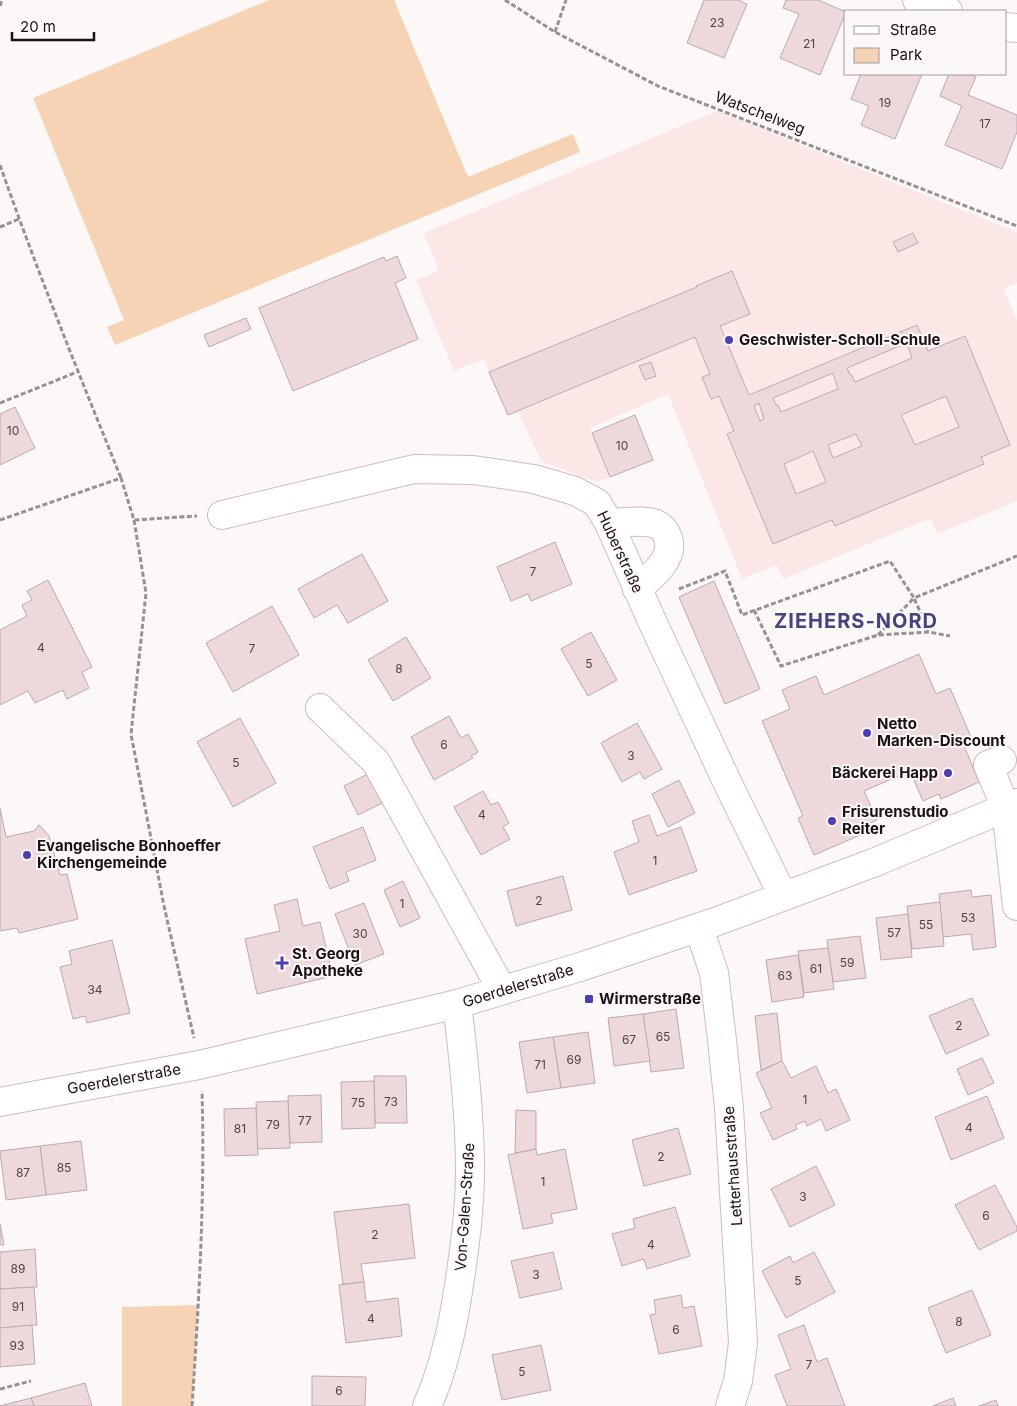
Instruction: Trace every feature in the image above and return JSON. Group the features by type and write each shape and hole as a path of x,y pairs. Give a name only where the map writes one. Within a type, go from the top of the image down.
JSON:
{"street":[{"path":"917,0 945,10"},
{"name":"Huberstraße","path":"222,515 414,469 473,470 534,479 575,491 597,503 609,523 729,786 783,896"},
{"path":"609,523 642,522 655,524 662,527 666,534 669,542 669,552 662,564 638,589"},
{"path":"320,708 376,762 502,990"},
{"path":"1002,760 988,765 1012,806 1017,906"},
{"name":"Goerdelerstraße","path":"0,1102 199,1065 457,1004 699,928 873,863 1012,806"},
{"name":"Letterhausstraße","path":"699,928 714,973 729,1108 743,1343 738,1381 730,1406"},
{"name":"Von-Galen-Straße","path":"427,1406 434,1390 454,1318 465,1244 470,1172 468,1100 457,1004"}],"path":[{"path":"0,6 2,0"},
{"name":"Watschelweg","path":"505,0 555,32 658,86 1017,226"},
{"path":"555,32 566,0"},
{"path":"0,165 78,372 121,478 134,520 146,593 131,734 164,906 196,1046"},
{"path":"0,227 19,219"},
{"path":"0,403 78,372"},
{"path":"0,520 121,478"},
{"path":"134,520 222,515"},
{"path":"878,635 914,598 1017,556"},
{"path":"670,593 725,571 742,615 890,561 914,598 929,632"},
{"path":"754,610 780,666 878,635 929,632 950,636"},
{"path":"192,1406 199,1295 203,1147 202,1087"},
{"path":"0,1389 31,1381"}],"shaded area":[{"name":"Geschwister-Scholl-Schule","path":"717,111 1017,232 1017,283 1004,289 1017,321 1017,501 937,534 931,518 783,579 777,565 742,579 668,394 590,428 610,477 597,482 541,461 518,411 502,404 484,359 454,371 416,280 439,271 424,233"}],"green space":[{"path":"269,0 394,0 468,177 573,134 580,152 115,345 107,327 124,320 33,98"},
{"path":"198,1305 192,1406 122,1406 122,1307"}],"building":[{"path":"704,0 738,0 747,4 724,58 687,43"},
{"path":"786,0 818,0 844,11 844,17 820,75 780,58 799,14 783,8"},
{"path":"861,75 922,75 895,139 861,125 869,106 851,99"},
{"path":"949,75 971,75 976,77 968,95 1017,115 1017,132 1002,169 945,145 962,106 940,96"},
{"path":"913,233 918,243 898,252 893,242"},
{"path":"397,256 406,278 395,283 418,339 293,391 259,308 384,257 386,261"},
{"path":"732,271 750,314 720,326 749,395 917,325 928,351 965,336 1010,445 981,457 984,464 835,526 832,520 773,544 727,434 734,431 719,396 711,399 702,377 710,374 695,337 508,415 489,372","holes":["907,343 912,358 855,382 847,368","833,373 838,389 781,412 778,405 776,405 773,398","946,396 959,427 915,445 901,415","759,403 764,419 760,421 754,406","856,434 862,446 833,458 828,445","813,451 826,482 796,494 784,464"]},
{"path":"246,318 251,329 209,347 204,335"},
{"path":"651,362 656,376 645,380 639,366"},
{"path":"15,407 35,448 0,465 0,414"},
{"path":"635,415 653,460 610,477 592,433"},
{"path":"555,542 572,584 531,601 528,594 511,601 497,567"},
{"path":"362,554 388,601 348,623 337,605 314,618 298,589"},
{"path":"48,580 92,667 82,672 89,688 67,699 63,690 35,703 28,691 0,705 0,630 27,616 22,605 32,600 27,591"},
{"path":"714,581 760,689 725,704 679,597"},
{"path":"272,606 299,655 233,692 206,643"},
{"path":"591,632 617,680 588,696 561,649"},
{"path":"406,637 431,678 393,701 368,660"},
{"path":"919,654 936,694 950,688 974,744 965,748 979,782 941,799 939,794 923,801 910,771 864,791 877,820 862,827 865,833 814,855 798,818 803,816 762,721 790,709 782,690 816,676 824,695"},
{"path":"449,716 461,738 468,734 478,752 471,756 473,758 434,780 411,737"},
{"path":"240,718 276,783 233,807 197,742"},
{"path":"637,723 662,769 644,779 640,772 622,782 601,743"},
{"path":"368,774 382,803 358,815 344,786"},
{"path":"679,780 695,813 668,827 652,794"},
{"path":"483,791 491,805 498,802 509,823 503,827 510,839 481,855 454,807"},
{"name":"Evangelische Bonhoeffer Kirchengemeinde","path":"0,808 6,837 34,831 39,825 49,836 60,875 67,874 78,919 19,933 17,928 0,931"},
{"path":"649,815 657,836 681,827 697,871 629,895 614,852 639,842 632,821"},
{"path":"363,827 376,860 346,872 349,881 330,889 313,847"},
{"path":"563,876 572,910 516,926 507,891"},
{"path":"403,881 420,918 400,927 384,890"},
{"path":"971,890 972,897 991,895 996,947 973,950 971,934 943,937 939,894"},
{"path":"297,899 303,926 320,922 333,976 257,994 245,939 280,931 274,905"},
{"path":"940,902 944,946 912,949 907,906"},
{"path":"364,903 384,954 355,965 335,914"},
{"path":"908,914 912,957 881,960 876,918"},
{"path":"860,936 866,978 833,982 827,940"},
{"path":"112,940 130,1013 87,1023 85,1016 73,1019 60,967 72,964 69,951"},
{"path":"828,948 834,989 804,993 798,951"},
{"path":"798,955 804,997 772,1002 766,960"},
{"path":"972,998 989,1035 946,1054 929,1016"},
{"path":"676,1009 684,1068 651,1072 643,1014"},
{"path":"777,1013 782,1061 761,1070 755,1016"},
{"path":"643,1014 650,1061 614,1066 608,1018"},
{"path":"588,1032 595,1083 561,1088 553,1037"},
{"path":"553,1037 561,1088 527,1093 519,1042"},
{"path":"982,1058 994,1083 968,1095 957,1069"},
{"path":"782,1061 791,1078 816,1066 828,1093 836,1089 850,1120 826,1131 821,1119 807,1126 805,1121 795,1125 797,1129 773,1140 760,1113 772,1108 756,1073"},
{"path":"374,1076 406,1076 407,1123 375,1123"},
{"path":"374,1081 375,1128 342,1129 341,1082"},
{"path":"321,1095 322,1142 290,1143 288,1096"},
{"path":"987,1096 1004,1138 951,1160 935,1117"},
{"path":"288,1101 290,1148 257,1149 256,1102"},
{"path":"256,1108 258,1155 225,1156 224,1109"},
{"path":"516,1110 536,1111 536,1149 515,1153"},
{"path":"678,1128 691,1174 644,1186 632,1140"},
{"path":"81,1141 87,1190 46,1195 40,1146"},
{"path":"40,1146 46,1195 6,1200 0,1151"},
{"path":"536,1149 537,1155 565,1149 577,1209 551,1214 553,1223 523,1229 508,1155"},
{"path":"816,1166 835,1205 790,1227 771,1189"},
{"path":"995,1185 1017,1227 1017,1231 979,1250 955,1205"},
{"path":"409,1204 415,1258 361,1264 364,1282 343,1284 334,1212"},
{"path":"675,1207 690,1256 647,1269 644,1259 622,1266 612,1234 635,1228 633,1219"},
{"path":"0,1224 4,1245 0,1245"},
{"path":"35,1249 37,1287 0,1289 0,1252"},
{"path":"553,1252 562,1289 520,1298 511,1261"},
{"path":"814,1252 835,1292 786,1318 762,1271 790,1256 793,1263"},
{"path":"364,1282 366,1302 398,1298 402,1336 346,1343 339,1285"},
{"path":"34,1287 37,1325 0,1328 0,1289"},
{"path":"972,1290 991,1335 946,1353 928,1308"},
{"path":"681,1295 683,1308 694,1306 702,1346 659,1354 650,1315 656,1314 654,1300"},
{"path":"32,1325 35,1364 0,1367 0,1328"},
{"path":"804,1325 817,1362 827,1358 845,1406 787,1406 775,1375 791,1369 778,1335"},
{"path":"541,1345 551,1390 502,1400 492,1355"},
{"path":"312,1376 366,1377 365,1406 312,1406"},
{"path":"85,1383 92,1406 34,1406 31,1398"},
{"path":"31,1398 34,1406 0,1406"},
{"path":"953,1398 956,1406 933,1406"},
{"path":"996,1400 998,1406 979,1406"}],"place":[{"name":"Geschwister-Scholl-Schule","path":"729,340"},
{"name":"Netto Marken-Discount","path":"867,733"},
{"name":"Bäckerei Happ","path":"948,773"},
{"name":"Frisurenstudio Reiter","path":"832,821"},
{"name":"Evangelische Bonhoeffer Kirchengemeinde","path":"27,855"},
{"name":"St. Georg Apotheke","path":"282,963"},
{"name":"Wirmerstraße","path":"589,999"}],"district":[{"name":"ZIEHERS-NORD","path":"856,621"}]}
